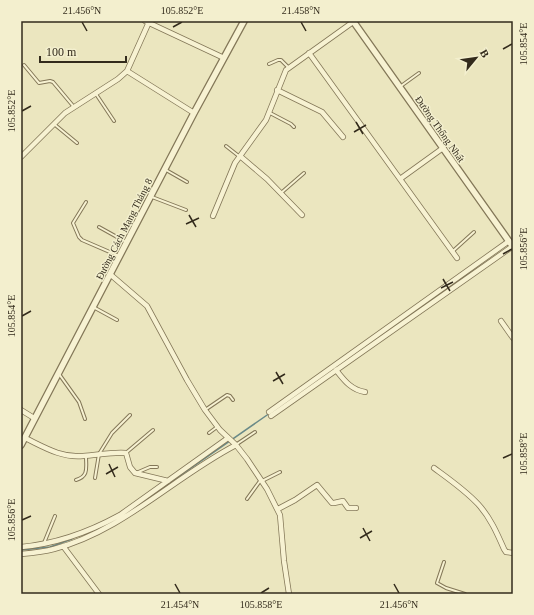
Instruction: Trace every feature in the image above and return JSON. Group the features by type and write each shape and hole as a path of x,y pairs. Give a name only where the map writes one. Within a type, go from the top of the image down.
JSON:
{"street":[{"name":"Đường Cách Mạng Tháng 8","path":"21,445 111,275 194,113 244,21"},
{"path":"213,216 232,168 262,126 283,75 289,68 353,21"},
{"name":"Đường Thống Nhất","path":"353,21 512,244"},
{"path":"21,157 65,113 118,79 127,71 150,22 224,58"},
{"path":"309,53 457,258"},
{"path":"127,71 194,113"},
{"path":"277,90 322,112 343,137"},
{"path":"400,179 443,148"},
{"path":"240,156 267,179 302,215"},
{"path":"512,244 336,370 270,414 512,244"},
{"path":"111,275 147,306 187,380 206,410 262,480 278,510 281,520 284,561 289,594"},
{"path":"500,321 513,338"},
{"path":"336,370 348,385 359,391 365,392"},
{"path":"21,410 34,418"},
{"path":"25,438 53,452 75,456 86,456 109,452 126,453 130,467 135,473 168,481"},
{"path":"21,547 43,544 75,535 103,524 120,515 228,439"},
{"path":"21,554 54,550 117,522 234,444"},
{"path":"434,468 468,494 478,504 492,523 506,552 513,553"},
{"path":"278,510 317,485 332,503 334,504 343,501 348,508 356,508"},
{"path":"63,546 99,594"}],"lane":[{"path":"269,64 282,60 289,68"},
{"path":"24,65 39,83 50,81 53,82 74,107"},
{"path":"400,87 419,73"},
{"path":"95,93 114,121"},
{"path":"269,112 294,127"},
{"path":"54,124 77,143"},
{"path":"226,146 240,156"},
{"path":"165,169 188,182"},
{"path":"281,193 304,173"},
{"path":"151,196 186,210"},
{"path":"86,202 73,223 79,237 85,242 120,257"},
{"path":"99,227 127,242"},
{"path":"452,251 474,232"},
{"path":"94,307 117,320"},
{"path":"58,373 79,402 85,419"},
{"path":"206,410 227,395 233,400"},
{"path":"95,478 99,454 112,432 130,415"},
{"path":"209,433 218,426"},
{"path":"126,453 153,430"},
{"path":"234,444 255,432"},
{"path":"76,480 85,475 86,456"},
{"path":"135,473 157,467"},
{"path":"247,499 262,480 280,472"},
{"path":"43,544 55,516"},
{"path":"444,562 438,583 446,588 465,594"}],"waterway":[{"path":"145,500 270,413"},
{"path":"99,528 107,525"},
{"path":"21,550 50,547 72,539"}]}
